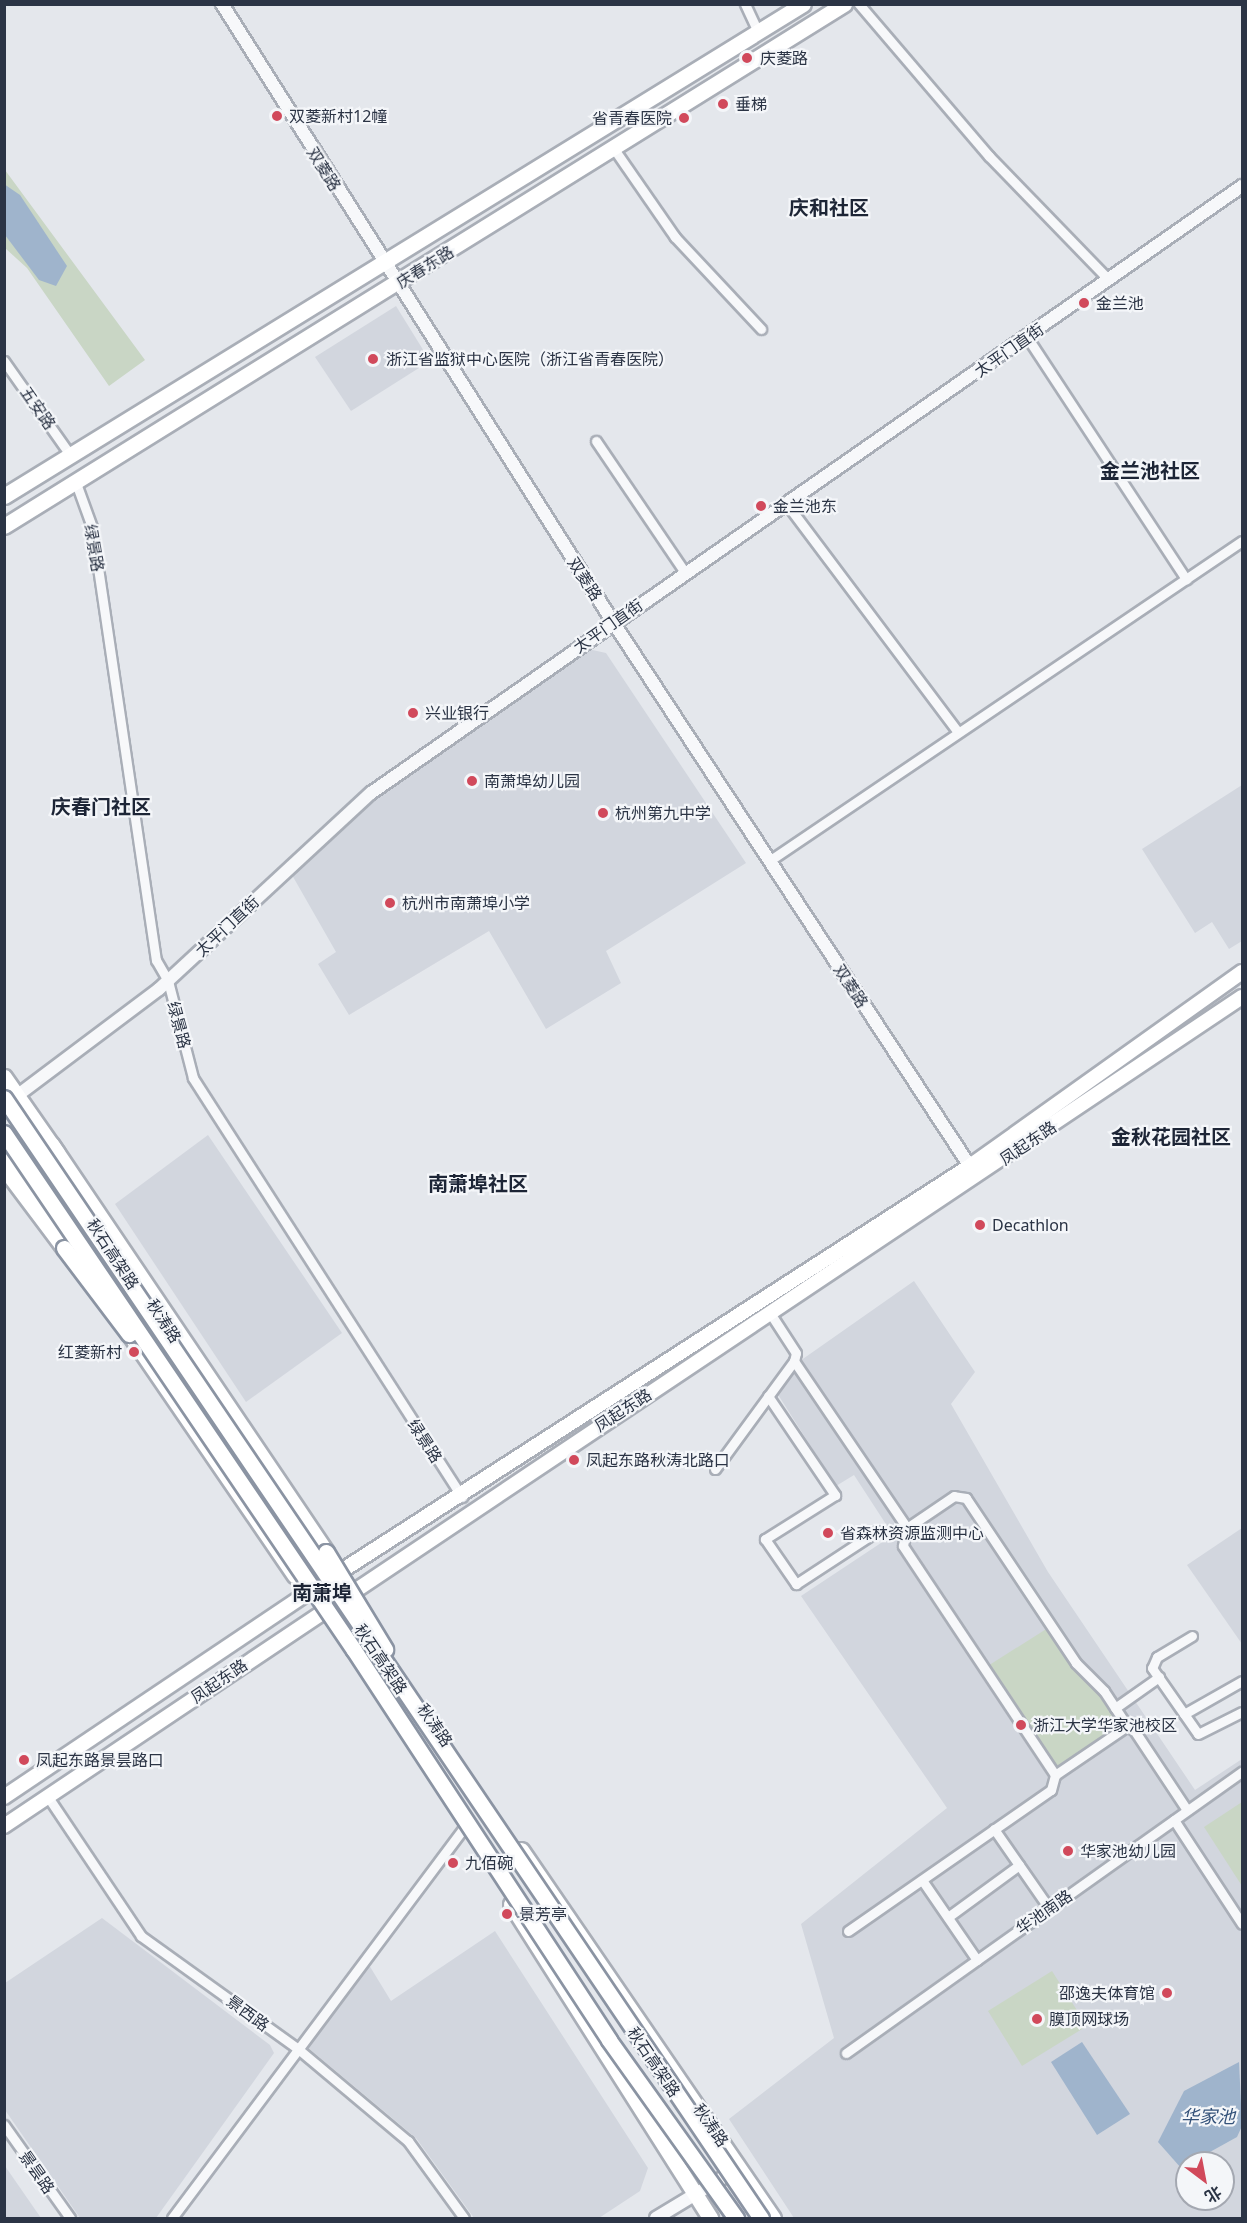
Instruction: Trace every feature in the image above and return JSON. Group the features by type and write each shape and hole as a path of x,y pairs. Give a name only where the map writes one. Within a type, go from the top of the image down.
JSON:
{"main road":[{"name":"庆春东路","path":"4,496 384,266 803,4"},
{"name":"庆春东路","path":"4,526 396,285 844,4"},
{"name":"凤起东路","path":"4,1826 320,1612 346,1597 770,1313 974,1171 1242,972"},
{"path":"1185,1016 1242,977"},
{"name":"凤起东路","path":"4,1797 332,1576 462,1497 974,1171 1242,997"},
{"name":"秋涛路","path":"4,1077 9,1099 51,1144 346,1597 773,2218"},
{"name":"秋石高架路","path":"9,1099 442,1748 761,2218"},
{"name":"秋石高架路","path":"4,1133 609,2040 736,2218"},
{"path":"51,1144 358,1601 442,1748"},
{"name":"秋涛路","path":"4,1153 320,1612 464,1827 710,2218"},
{"path":"4,1168 207,1436"}],"street":[{"name":"双菱路","path":"222,4 396,285 613,622 974,1171"},
{"path":"745,4 758,32"},
{"path":"859,4 989,156 1108,279"},
{"path":"614,149 675,237 761,329"},
{"name":"太平门直街","path":"9,1099 168,981 371,793 684,572 1027,338 1242,186"},
{"path":"1027,338 1186,579"},
{"name":"五安路","path":"4,361 70,456"},
{"path":"596,441 684,572"},
{"name":"绿景路","path":"76,483 93,527 156,960 168,981 193,1078 462,1497"},
{"path":"786,503 958,732"},
{"path":"769,861 1242,542"},
{"path":"715,1468 794,1361 796,1353 770,1313"},
{"path":"794,1361 907,1528"},
{"path":"768,1396 835,1495 765,1539 796,1584 877,1531"},
{"path":"1055,1775 903,1546 907,1528 954,1496 966,1498 1076,1663 1115,1708 1126,1726 1134,1730 1187,1810"},
{"path":"1192,1635 1152,1662 1159,1677 1198,1734 1242,1712"},
{"path":"1115,1708 1159,1677"},
{"path":"1184,1714 1242,1681"},
{"path":"848,1931 1051,1790 1055,1775 1126,1726"},
{"name":"华池南路","path":"846,2053 1242,1772"},
{"name":"景西路","path":"48,1797 141,1936 297,2048 408,2141 464,2218"},
{"path":"1173,1820 1242,1924"},
{"path":"172,2218 464,1827"},
{"path":"994,1829 1049,1908"},
{"path":"948,1917 1019,1866"},
{"path":"922,1880 977,1960"},
{"name":"景昙路","path":"4,2125 69,2218"},
{"path":"656,2218 739,2167"}],"shaded area":[{"name":"浙江省监狱中心医院（浙江省青春医院）","path":"396,306 430,361 351,411 315,357"},
{"name":"杭州第九中学","path":"588,649 606,653 746,863 606,951 621,983 546,1029 489,931 349,1015 318,964 336,952 292,875 375,800"},
{"path":"1242,785 1242,941 1229,949 1212,922 1195,933 1142,849"},
{"path":"208,1135 342,1333 246,1402 115,1204"},
{"name":"浙江大学华家池校区","path":"914,1281 975,1372 951,1404 1048,1572 1195,1790 1242,1759 1242,2218 794,2218 729,2119 834,2038 801,1924 947,1808 801,1596 893,1535 854,1475 836,1486 770,1382"},
{"path":"1242,1528 1242,1644 1187,1565"},
{"path":"102,1918 270,2045 274,2053 156,2218 80,2218 5,2110 5,1983"},
{"path":"495,1931 648,2168 640,2191 599,2218 474,2218 416,2138 306,2046 369,1965 391,2001"},
{"path":"5,2166 41,2218 5,2218"}],"green space":[{"path":"5,170 145,360 109,386 27,268 5,248"},
{"path":"1051,1626 1127,1726 1055,1775 983,1669"},
{"path":"1242,1802 1242,1886 1204,1827"},
{"name":"膜顶网球场","path":"1052,1971 1087,2026 1022,2066 988,2011"}],"water":[{"path":"4,184 20,195 67,266 56,286 39,280 5,235"},
{"path":"1082,2042 1130,2114 1097,2135 1051,2062"},
{"name":"华家池","path":"1239,2062 1242,2126 1237,2137 1212,2151 1175,2151 1175,2161 1158,2142 1184,2091"}],"place":[{"name":"庆菱路","path":"747,58"},
{"name":"垂梯","path":"723,104"},
{"name":"双菱新村12幢","path":"277,116"},
{"name":"省青春医院","path":"684,118"},
{"name":"金兰池","path":"1084,303"},
{"name":"浙江省监狱中心医院（浙江省青春医院）","path":"373,359"},
{"name":"金兰池东","path":"761,506"},
{"name":"兴业银行","path":"413,713"},
{"name":"南萧埠幼儿园","path":"472,781"},
{"name":"杭州第九中学","path":"603,813"},
{"name":"杭州市南萧埠小学","path":"390,903"},
{"name":"Decathlon","path":"980,1225"},
{"name":"红菱新村","path":"134,1352"},
{"name":"凤起东路秋涛北路口","path":"574,1460"},
{"name":"省森林资源监测中心","path":"828,1533"},
{"name":"浙江大学华家池校区","path":"1021,1725"},
{"name":"凤起东路景昙路口","path":"24,1760"},
{"name":"华家池幼儿园","path":"1068,1851"},
{"name":"九佰碗","path":"453,1863"},
{"name":"景芳亭","path":"507,1914"},
{"name":"邵逸夫体育馆","path":"1167,1993"},
{"name":"膜顶网球场","path":"1037,2019"}],"district":[{"name":"庆和社区","path":"829,207"},
{"name":"金兰池社区","path":"1150,470"},
{"name":"庆春门社区","path":"101,806"},
{"name":"金秋花园社区","path":"1171,1136"},
{"name":"南萧埠社区","path":"478,1183"},
{"name":"南萧埠","path":"322,1592"}]}
